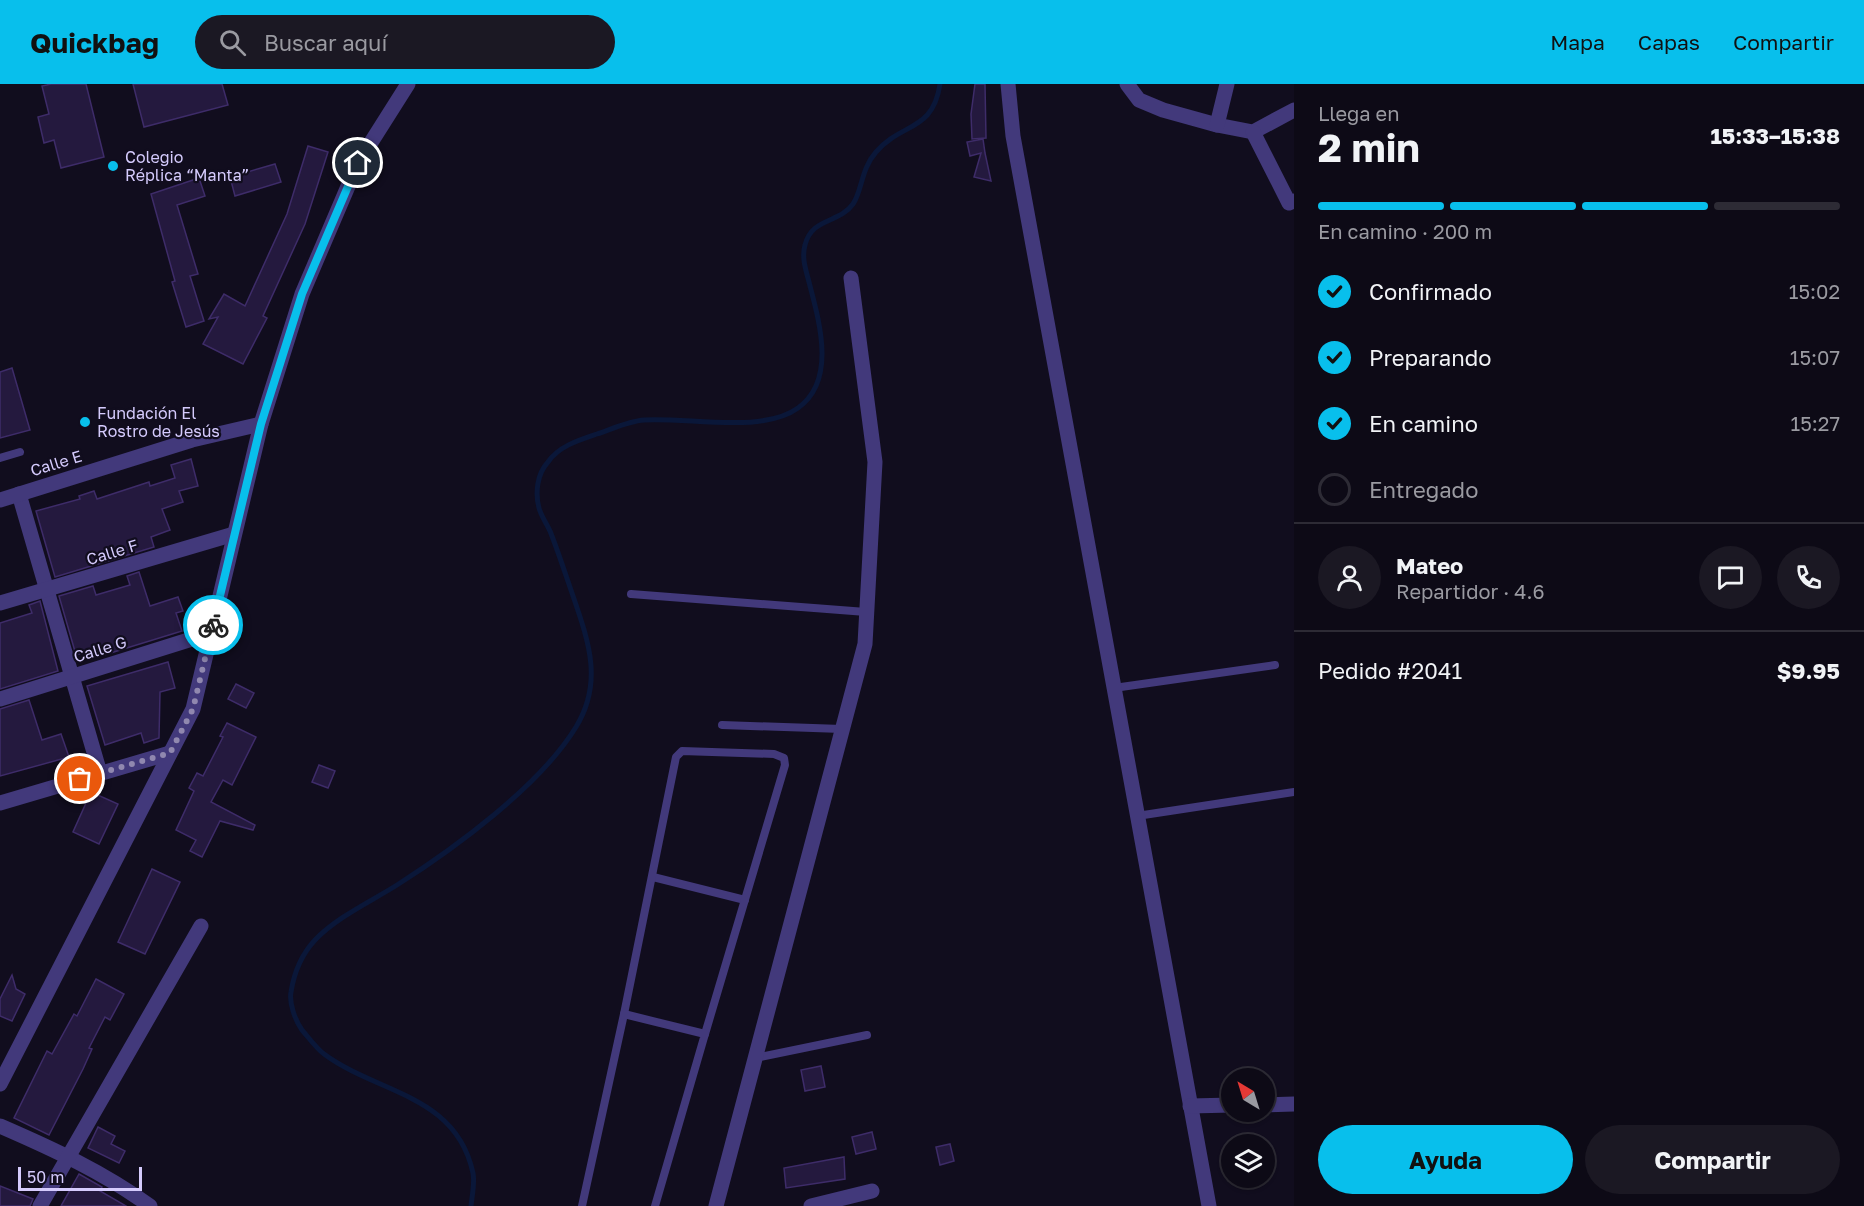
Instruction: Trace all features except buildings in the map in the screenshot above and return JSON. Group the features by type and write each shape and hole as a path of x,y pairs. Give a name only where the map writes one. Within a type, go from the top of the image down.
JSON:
{"street":[{"path":"0,1084 193,709 261,424 302,294 358,163 408,84"},
{"path":"1008,84 1013,136 1209,1206"},
{"path":"1127,84 1139,100 1217,125 1253,132 1294,110"},
{"path":"1139,100 1142,84"},
{"path":"1217,125 1227,84"},
{"path":"1253,132 1289,203 1294,201"},
{"path":"716,1206 865,644 875,462 851,278"},
{"name":"Calle E","path":"0,500 192,440 261,424"},
{"path":"19,494 100,773"},
{"name":"Calle F","path":"0,603 234,534"},
{"name":"Calle G","path":"0,699 211,633"},
{"path":"0,803 170,753"},
{"path":"40,1206 201,926"},
{"path":"1275,1105 1294,1104"},
{"path":"1190,1106 1221,1105"},
{"path":"0,1126 68,1155 150,1206"},
{"path":"811,1206 872,1191"}],"lane":[{"path":"0,458 20,452"},
{"path":"631,594 866,612"},
{"path":"1114,688 1275,665"},
{"path":"722,725 842,729"},
{"path":"582,1206 653,877 676,757 682,751 774,754 784,758 785,765 656,1206"},
{"path":"1137,816 1294,792"},
{"path":"653,877 745,900"},
{"path":"624,1014 705,1034"},
{"path":"755,1058 867,1035"}],"waterway":[{"path":"471,1206 473,1173 464,1147 450,1127 433,1111 324,1054 302,1030 291,1001 292,985 299,964 315,940 333,924 444,853 519,793 560,749 585,710 591,677 588,644 553,539 539,508 538,484 544,467 553,456 570,444 632,422 662,420 724,423 765,420 783,416 798,408 810,397 821,368 822,351 818,317 804,261 808,236 820,225 841,215 853,204 865,172 876,152 896,135 924,119 931,111 940,84"}],"way so far":[{"path":"80,779 170,753 193,709 213,625"}],"place":[{"name":"Colegio Réplica “Manta”","path":"113,166"},
{"name":"Fundación El Rostro de Jesús","path":"85,422"}],"route":[{"path":"213,625 261,424 302,294 358,163"}]}
